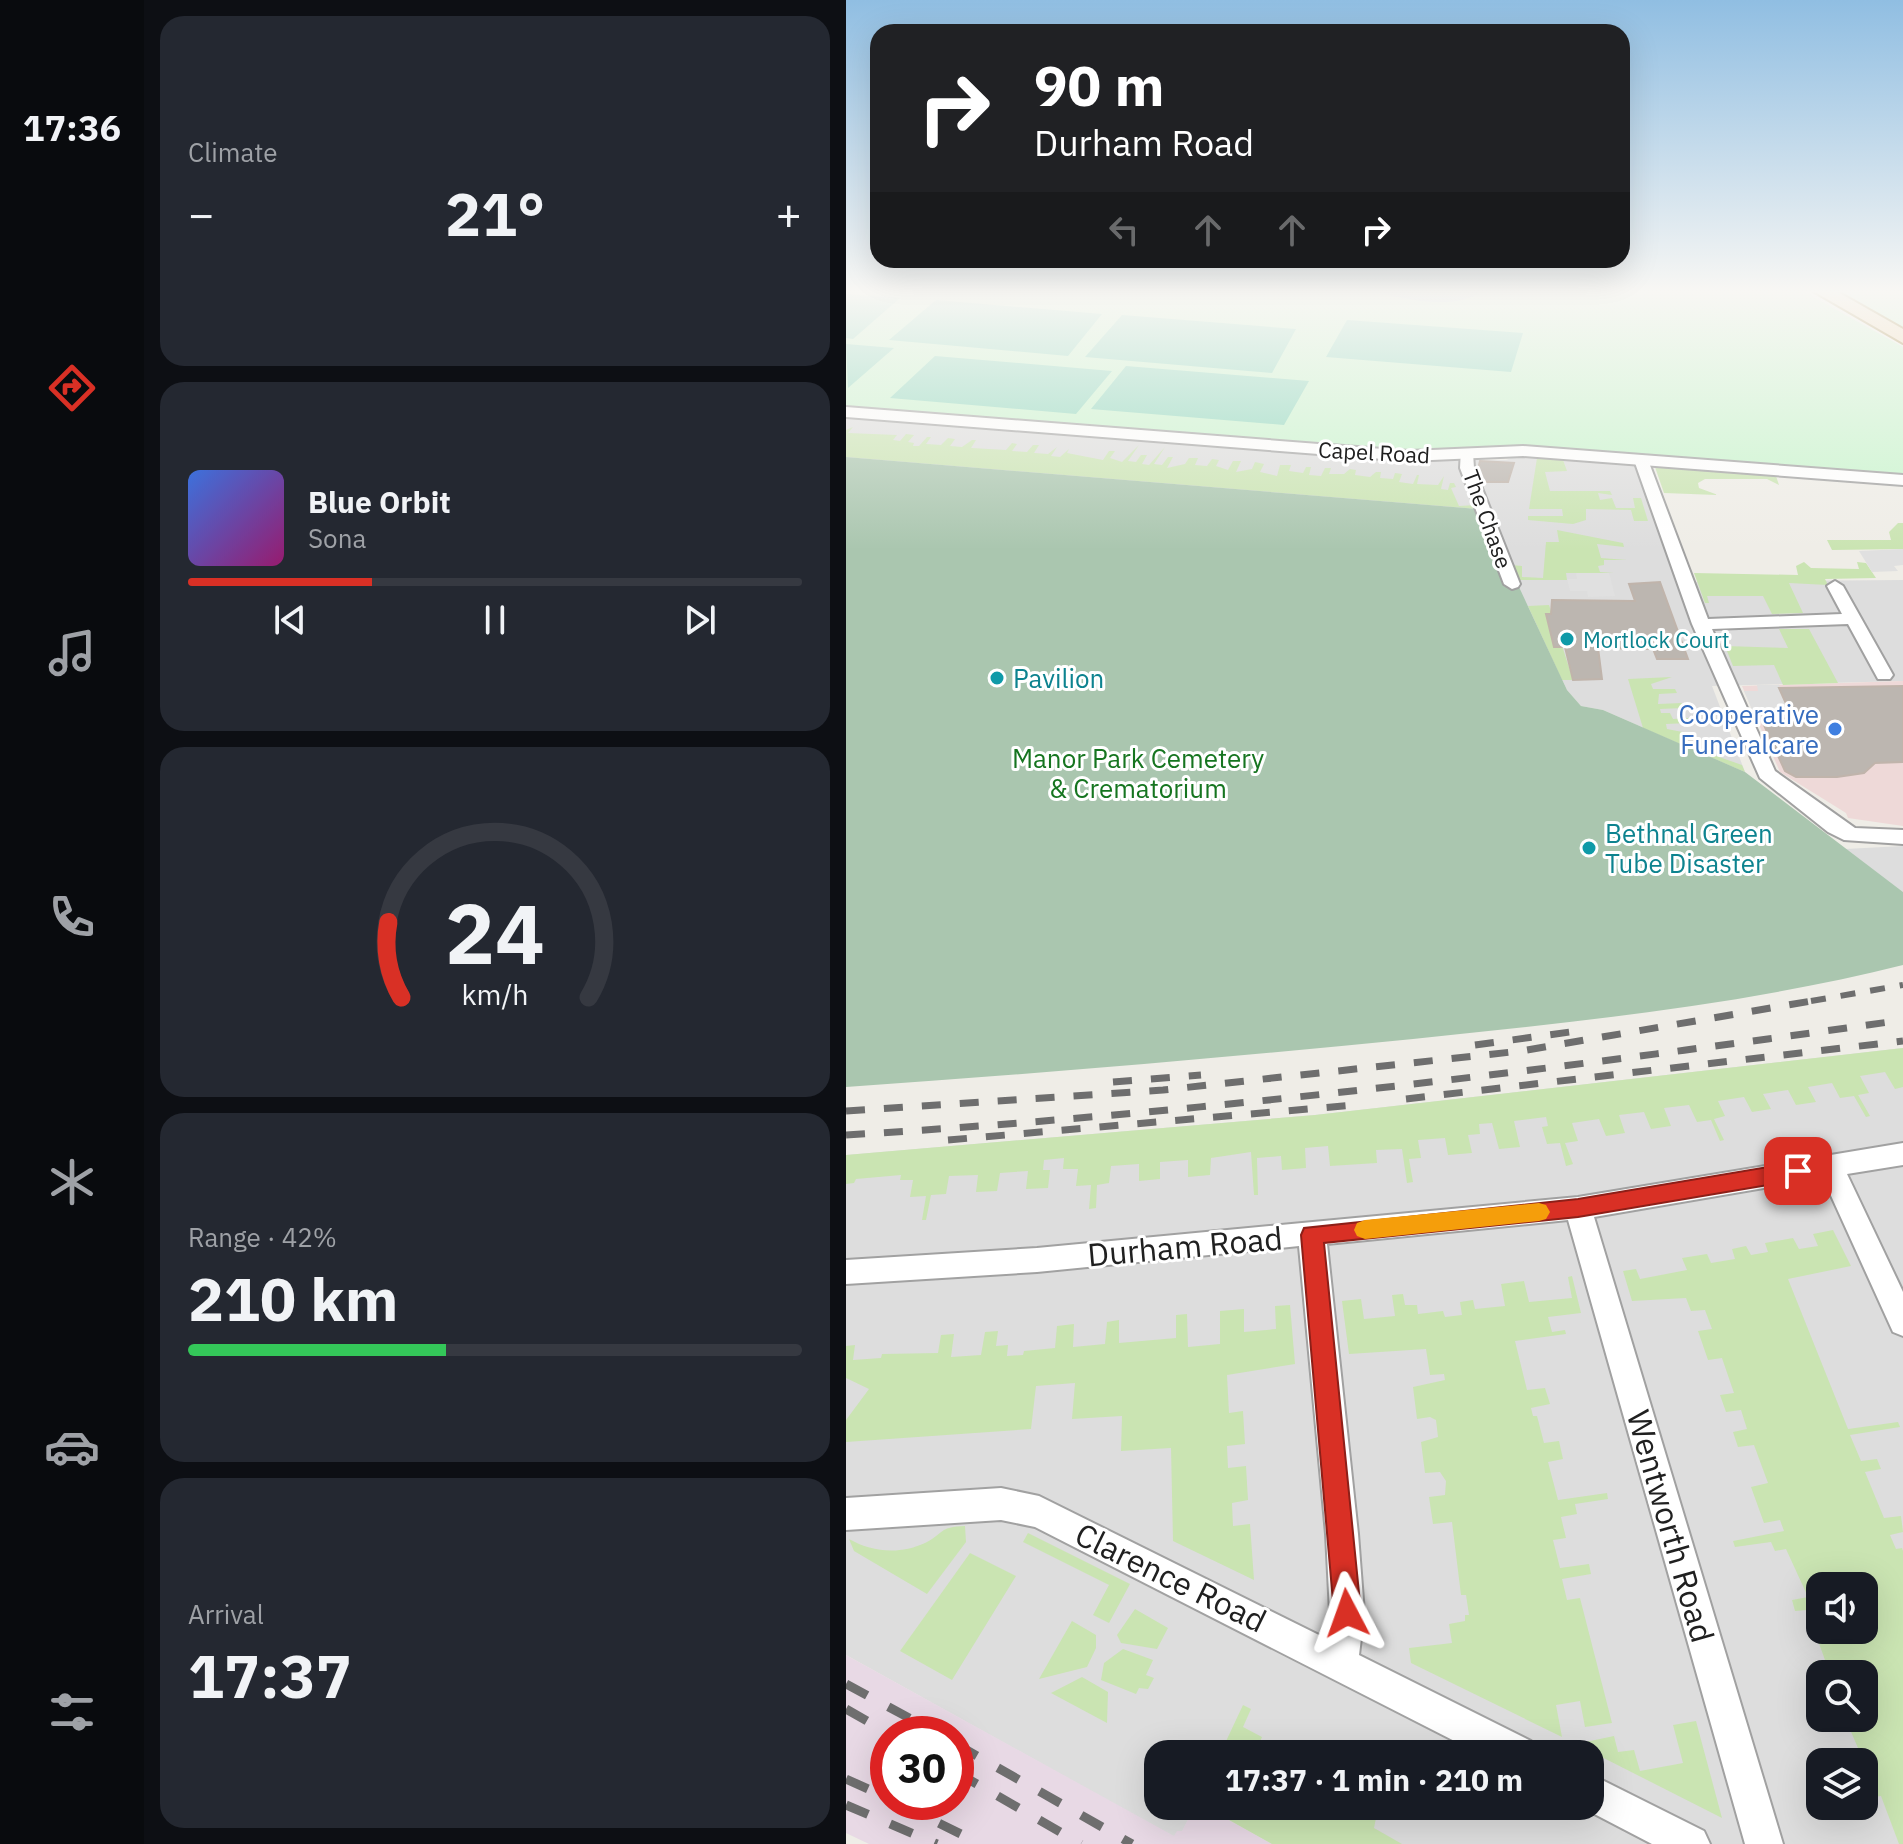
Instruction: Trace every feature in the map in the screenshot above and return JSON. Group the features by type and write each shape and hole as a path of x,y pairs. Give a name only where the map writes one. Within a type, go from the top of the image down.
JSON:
{"street":[{"name":"Capel Road","path":"846,412 1409,456 1523,451 1903,480"},
{"name":"The Chase","path":"1466,453 1467,468 1512,584"},
{"path":"1641,460 1701,624 1767,774 1835,827 1851,835 1903,837"},
{"path":"1835,586 1884,675"},
{"path":"1701,624 1854,619"},
{"name":"Durham Road","path":"846,1272 1037,1260 1578,1208 1903,1154"},
{"path":"1830,1166 1903,1323"},
{"name":"Wentworth Road","path":"1578,1208 1764,1844"},
{"path":"1312,1235 1342,1534 1347,1613 1341,1662"},
{"name":"Clarence Road","path":"846,1514 1001,1504 1039,1512 1491,1740"},
{"path":"1604,1799 1691,1844"}],"shaded area":[{"path":"846,416 1410,460 1506,460 1520,455 1637,464 1676,582 1903,580 1903,681 1712,686 1745,772 1603,710 1581,706 1567,690 1528,606 1505,587 1478,509 846,457"},
{"path":"1903,549 1903,565 1894,566 1898,571 1872,572 1859,551"},
{"path":"1576,573 1609,573 1615,596 1588,597 1587,591 1570,591 1567,579 1577,579"},
{"name":"Cooperative Funeralcare","path":"1903,681 1903,826 1848,818 1846,813 1780,772 1742,686"},
{"path":"1757,685 1779,685 1792,717 1763,723 1756,719 1744,691 1758,691"},
{"path":"1903,846 1903,892 1845,849"},
{"path":"1903,1048 1903,1844 1272,1844 1229,1820 1604,1820 1604,1740 1144,1740 1144,1820 1188,1820 1182,1832 1174,1837 974,1726 974,1716 956,1716 846,1655 846,1155 1315,1115"},
{"path":"846,1655 957,1716 870,1716 870,1820 974,1820 974,1726 1174,1836 1177,1831 1182,1831 1188,1820 1229,1820 1272,1844 869,1844 846,1833"}],"green space":[{"path":"846,377 1903,377 1903,476 1505,446 1421,452 846,408"},
{"path":"848,377 861,377 848,388"},
{"path":"912,377 1107,377 1076,414 890,398"},
{"path":"1117,377 1261,377 1309,381 1284,425 1091,409"},
{"path":"853,427 848,433 897,435 893,440 900,441 906,434 914,435 908,442 914,443 913,446 919,446 927,437 931,437 926,444 941,445 948,438 955,439 950,446 962,447 976,440 971,448 1006,450 1012,443 1017,444 1012,451 1027,452 1033,445 1039,445 1034,453 1048,454 1057,447 1051,456 1060,457 1069,449 1067,453 1103,460 1109,451 1115,451 1110,458 1122,462 1139,445 1128,461 1136,462 1141,455 1147,455 1142,464 1149,465 1165,447 1154,464 1162,465 1168,457 1173,457 1167,468 1185,464 1189,458 1198,458 1195,465 1207,466 1212,459 1219,460 1216,466 1228,470 1233,461 1241,461 1236,472 1252,469 1255,462 1264,464 1260,472 1277,476 1280,465 1291,465 1289,471 1303,473 1306,467 1311,467 1309,475 1321,476 1325,468 1331,468 1329,474 1344,474 1350,469 1356,470 1355,475 1370,477 1381,472 1380,478 1393,479 1395,473 1402,474 1399,482 1413,484 1417,475 1417,484 1438,485 1444,476 1441,489 1448,490 1450,483 1454,483 1456,487 1451,488 1459,506 1476,505 1478,509 846,457 846,430"},
{"name":"Manor Park Cemetery & Crematorium","path":"846,457 1478,509 1505,587 1519,587 1567,690 1581,706 1603,710 1745,772 1903,892 1903,965 1721,1002 1536,1026 1200,1059 846,1087"},
{"path":"1537,458 1563,460 1567,471 1545,472 1550,491 1610,491 1612,495 1598,493 1600,500 1612,498 1616,508 1635,508 1633,498 1641,498 1648,521 1634,521 1631,510 1586,509 1586,520 1573,524 1528,520 1528,516 1563,516 1562,509 1529,509"},
{"path":"1655,467 1776,476 1779,485 1767,479 1705,479 1698,483 1699,488 1718,495 1664,493"},
{"path":"1898,523 1903,523 1903,549 1832,550 1827,540 1891,540 1889,532"},
{"path":"1557,530 1623,543 1624,547 1597,544 1601,558 1627,560 1604,560 1604,565 1598,566 1600,572 1614,573 1566,573 1567,580 1517,580 1511,565 1522,566 1522,577 1543,578 1546,542 1559,542"},
{"path":"1804,562 1811,568 1859,569 1857,562 1866,563 1876,578 1825,579 1828,585 1789,583 1803,613 1772,614 1763,596 1707,596 1709,603 1705,603 1694,573 1798,575 1796,566"},
{"path":"1549,605 1573,680 1562,680 1528,606"},
{"path":"1779,629 1809,629 1838,683 1783,685 1774,665 1733,666 1725,646 1788,648"},
{"path":"1672,677 1651,684 1653,689 1675,689 1677,693 1659,694 1658,704 1682,703 1683,708 1660,709 1661,713 1670,713 1673,719 1688,718 1689,723 1666,724 1667,729 1693,734 1686,736 1688,744 1696,743 1699,750 1742,765 1745,772 1643,728 1628,679"},
{"path":"1903,1048 1903,1087 1895,1089 1885,1072 1860,1076 1869,1093 1858,1095 1870,1116 1866,1117 1854,1096 1840,1098 1832,1083 1808,1087 1816,1102 1796,1105 1788,1090 1763,1094 1771,1109 1752,1112 1744,1097 1718,1101 1725,1116 1714,1119 1724,1140 1720,1141 1711,1120 1697,1122 1689,1105 1664,1108 1671,1126 1651,1129 1644,1112 1619,1115 1625,1133 1606,1136 1599,1119 1572,1123 1578,1141 1565,1143 1573,1164 1566,1166 1560,1143 1547,1144 1542,1127 1548,1126 1546,1117 1514,1121 1520,1147 1499,1149 1492,1123 1479,1124 1480,1134 1468,1135 1472,1153 1448,1155 1445,1138 1418,1140 1421,1158 1409,1159 1413,1182 1407,1183 1402,1149 1376,1150 1377,1163 1330,1166 1328,1146 1305,1148 1306,1168 1282,1170 1281,1156 1257,1158 1258,1195 1254,1195 1251,1152 1211,1158 1210,1175 1188,1177 1188,1160 1160,1162 1160,1179 1139,1181 1139,1164 1111,1166 1109,1183 1097,1185 1096,1208 1089,1209 1091,1185 1076,1186 1078,1169 1063,1169 1064,1158 1044,1160 1043,1170 1050,1170 1048,1188 1026,1189 1028,1171 1000,1173 997,1191 976,1192 978,1175 949,1176 946,1194 931,1195 926,1220 922,1220 926,1196 910,1197 913,1180 900,1180 901,1175 856,1179 854,1183 846,1184 846,1155 1315,1115"},
{"path":"1833,1230 1851,1266 1788,1279 1848,1429 1898,1422 1900,1427 1850,1435 1861,1461 1877,1459 1881,1469 1865,1472 1884,1518 1901,1516 1903,1532 1890,1535 1896,1549 1902,1548 1903,1551 1903,1844 1899,1844 1881,1796 1878,1796 1878,1748 1858,1748 1851,1732 1878,1732 1878,1660 1825,1660 1819,1644 1878,1644 1878,1572 1806,1572 1806,1593 1786,1549 1775,1551 1771,1542 1735,1547 1733,1541 1784,1531 1780,1520 1764,1523 1751,1487 1768,1483 1754,1445 1738,1447 1733,1432 1747,1429 1741,1410 1726,1412 1720,1395 1734,1393 1722,1358 1708,1360 1698,1331 1712,1329 1705,1310 1691,1311 1686,1298 1632,1301 1623,1271 1636,1269 1640,1279 1687,1270 1682,1258 1707,1254 1711,1263 1735,1259 1732,1249 1746,1246 1751,1255 1768,1252 1765,1243 1793,1238 1799,1249 1818,1246 1813,1234"},
{"path":"1572,1276 1581,1313 1548,1317 1552,1332 1565,1330 1566,1334 1515,1341 1527,1390 1545,1388 1550,1404 1531,1408 1533,1416 1537,1416 1544,1443 1559,1441 1563,1459 1548,1462 1558,1500 1607,1493 1608,1499 1575,1504 1577,1514 1561,1517 1566,1538 1553,1540 1560,1568 1589,1564 1591,1574 1562,1579 1567,1600 1580,1598 1612,1723 1585,1727 1580,1701 1556,1705 1562,1737 1411,1663 1409,1648 1452,1643 1449,1624 1465,1621 1465,1615 1469,1615 1466,1595 1461,1595 1452,1522 1433,1524 1429,1497 1445,1495 1446,1481 1440,1472 1425,1473 1421,1442 1438,1437 1436,1420 1430,1417 1417,1419 1413,1387 1445,1380 1444,1374 1430,1375 1426,1349 1349,1354 1342,1301 1361,1299 1364,1319 1395,1316 1392,1295 1403,1294 1405,1305 1417,1305 1418,1314 1443,1311 1445,1317 1462,1315 1460,1302 1473,1300 1475,1309 1505,1306 1501,1284 1524,1281 1529,1302 1572,1298 1568,1277"},
{"path":"1290,1305 1295,1364 1227,1375 1229,1413 1243,1411 1245,1444 1227,1446 1228,1468 1246,1466 1248,1500 1232,1503 1233,1526 1250,1524 1254,1580 1173,1541 1171,1448 1121,1451 1122,1416 1072,1419 1075,1383 1036,1386 1031,1429 846,1442 846,1420 869,1389 846,1378 846,1346 855,1345 853,1360 881,1358 882,1354 938,1353 941,1335 954,1334 951,1357 981,1355 985,1332 998,1331 996,1346 1008,1345 1007,1356 1023,1355 1024,1351 1055,1348 1057,1326 1074,1324 1073,1347 1105,1344 1107,1322 1119,1320 1119,1343 1176,1338 1176,1315 1187,1314 1188,1347 1220,1344 1220,1311 1244,1309 1244,1332 1276,1329 1275,1306"},
{"path":"965,1526 966,1542 927,1594 854,1551 849,1539 876,1549 905,1549 925,1543 946,1529"},
{"path":"1028,1533 1130,1584 1109,1623 1093,1615 1109,1585 1023,1542"},
{"path":"970,1553 1016,1576 952,1680 900,1651"},
{"path":"1806,1597 1806,1610 1795,1611 1792,1600"},
{"path":"1135,1609 1168,1628 1157,1649 1121,1643 1117,1635"},
{"path":"1072,1621 1096,1635 1096,1648 1087,1667 1039,1679"},
{"path":"1123,1649 1153,1660 1146,1675 1154,1678 1148,1689 1139,1688 1136,1694 1101,1680 1104,1663"},
{"path":"1082,1677 1108,1692 1107,1723 1051,1693"},
{"path":"1243,1705 1251,1709 1243,1727 1262,1737 1261,1740 1227,1740"},
{"path":"1696,1721 1722,1818 1604,1758 1604,1740 1595,1740 1614,1736 1618,1752 1634,1750 1640,1771 1683,1763 1673,1725"},
{"path":"1229,1820 1376,1820 1374,1828 1402,1844 1272,1844"}],"building":[{"path":"1480,461 1514,463 1508,482 1483,482 1478,469"},
{"path":"1660,582 1688,659 1657,659 1653,649 1598,648 1602,679 1573,680 1565,647 1554,647 1546,614 1551,614 1552,600 1635,601 1629,584"},
{"name":"Cooperative Funeralcare","path":"1903,686 1903,762 1875,763 1864,773 1837,777 1796,777 1785,771 1763,723 1792,717 1779,688"}],"railway":[{"path":"1811,1001 1903,985"},
{"path":"846,1111 1163,1090 1521,1051 1823,999"},
{"path":"846,1135 1243,1103 1640,1056 1903,1020"},
{"path":"1475,1045 1570,1032"},
{"path":"1406,1099 1903,1041"},
{"path":"1113,1082 1201,1075"},
{"path":"948,1140 1355,1105"},
{"path":"846,1684 906,1716"},
{"path":"846,1709 870,1723"},
{"path":"974,1754 1132,1844"},
{"path":"846,1779 870,1790"},
{"path":"974,1782 1081,1844"},
{"path":"846,1805 937,1844"},
{"path":"932,1820 981,1844"}],"slow traffic":[{"path":"1365,1230 1539,1212"}],"place":[{"name":"Mortlock Court","path":"1567,639"},
{"name":"Pavilion","path":"997,678"},
{"name":"Cooperative Funeralcare","path":"1835,729"},
{"name":"Bethnal Green Tube Disaster","path":"1589,848"}],"route":[{"path":"1347,1613 1312,1235 1578,1208 1798,1171"}]}
